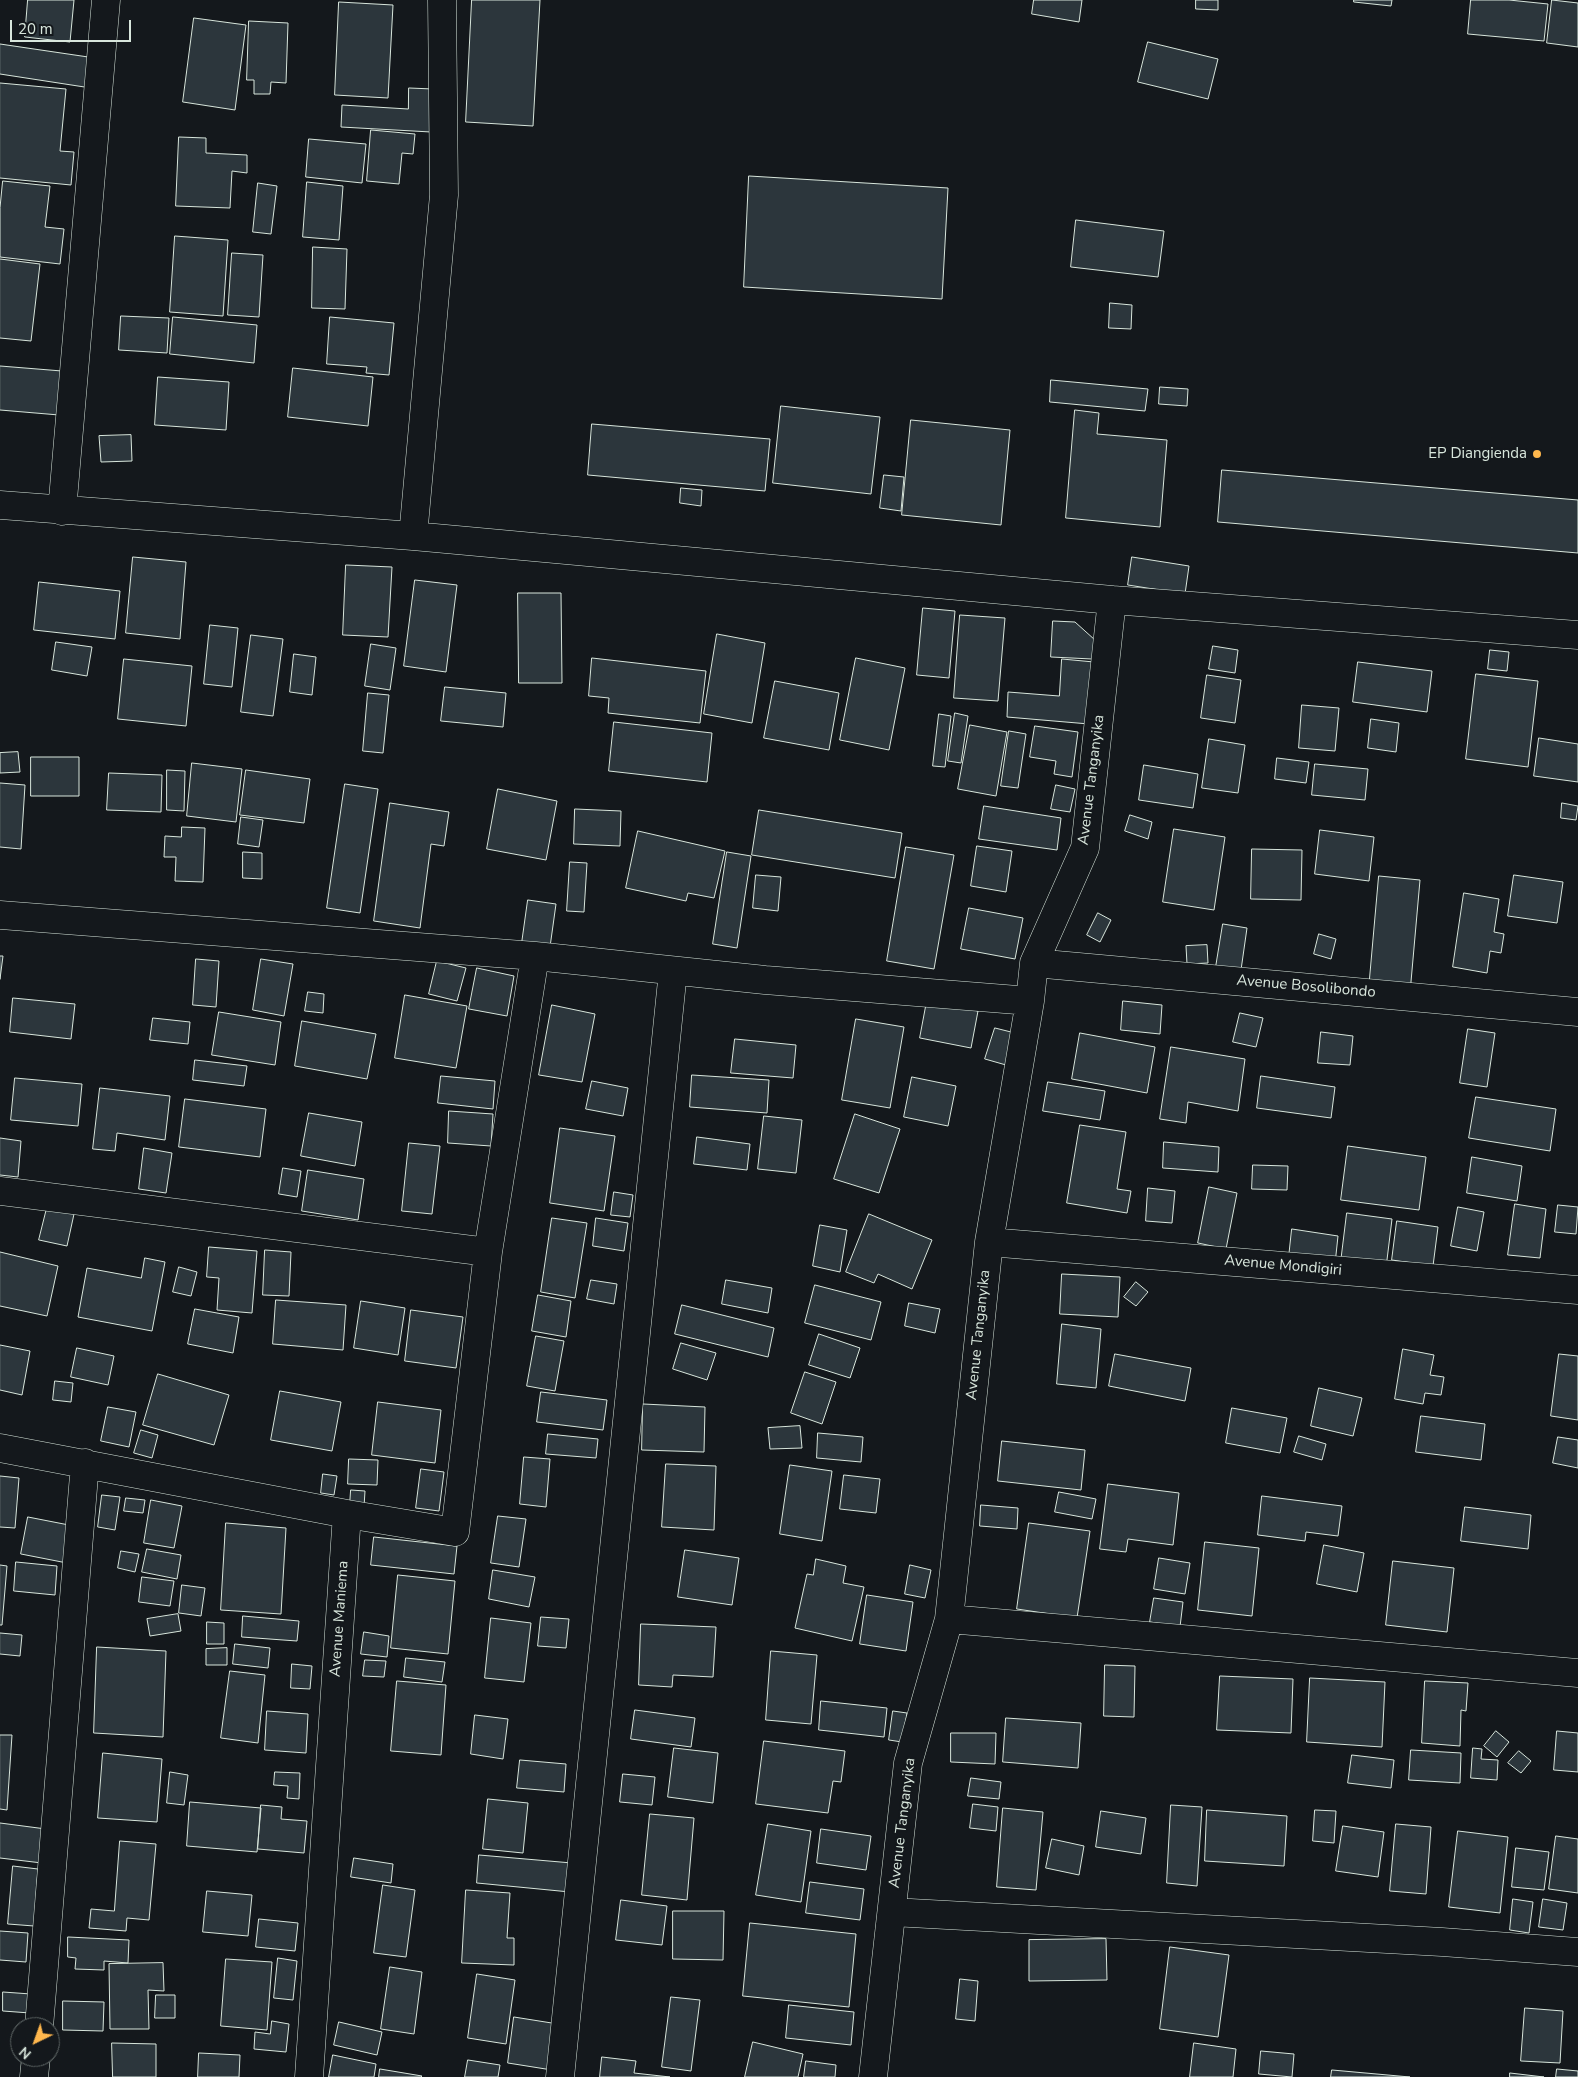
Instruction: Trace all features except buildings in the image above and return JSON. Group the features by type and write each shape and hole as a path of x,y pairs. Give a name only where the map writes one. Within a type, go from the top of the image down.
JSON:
{"street":[{"path":"62,511 106,0"},
{"path":"413,536 444,195 442,0"},
{"path":"0,506 413,536 1112,600 1578,634"},
{"name":"Avenue Tanganyika","path":"873,2077 908,1763 948,1619 989,1242 1030,1001 1034,963 1086,848 1112,600"},
{"path":"0,915 535,956 673,971 1030,1001"},
{"path":"0,1448 347,1514 456,1532 488,1252 535,956"},
{"name":"Avenue Bosolibondo","path":"1034,963 1578,1012"},
{"path":"560,2077 673,971"},
{"path":"0,1191 488,1252"},
{"name":"Avenue Mondigiri","path":"989,1242 1578,1290"},
{"path":"40,2017 85,1463"},
{"name":"Avenue Maniema","path":"309,2077 347,1514"},
{"path":"948,1619 1578,1673"},
{"path":"892,1912 1442,1942 1578,1952"}],"place":[{"name":"EP Diangienda","path":"1537,454"}]}
